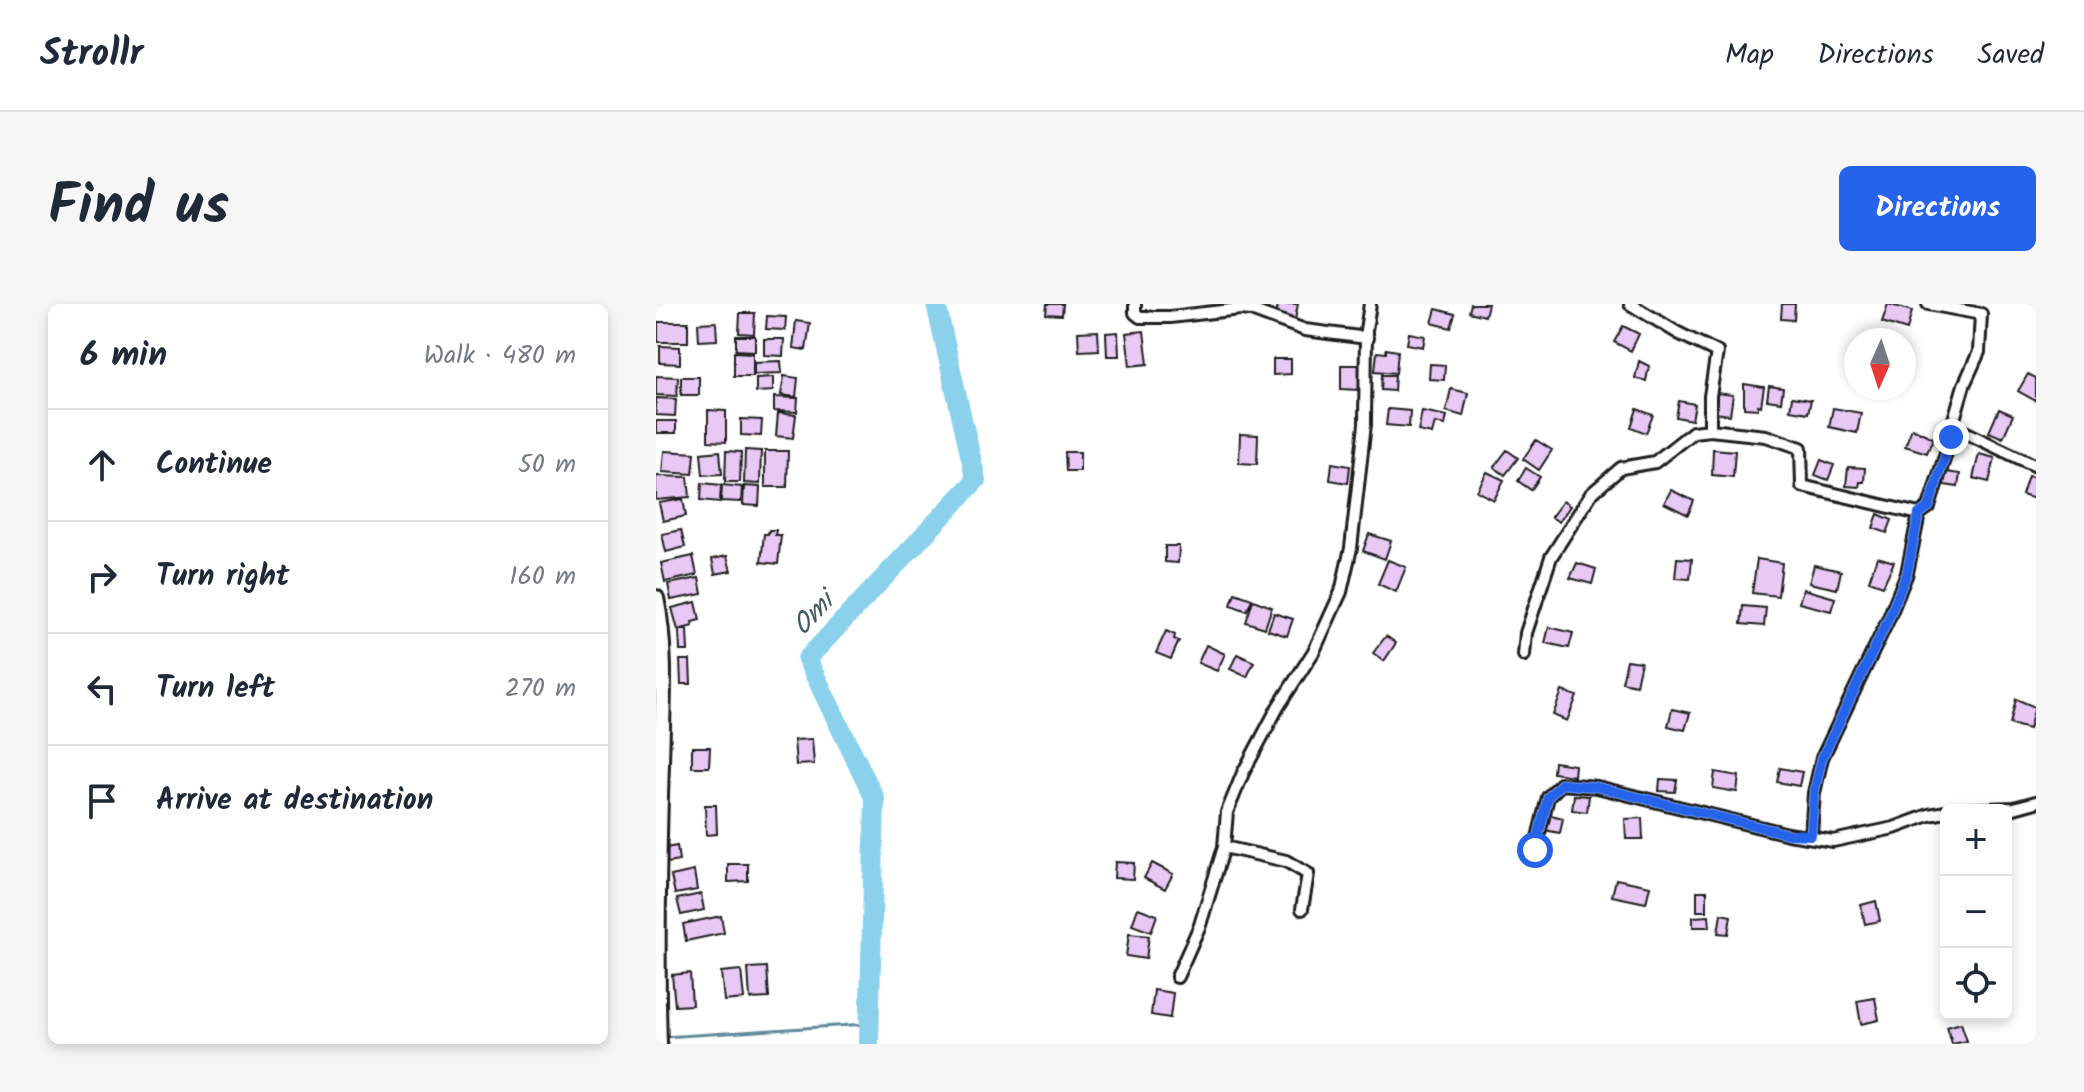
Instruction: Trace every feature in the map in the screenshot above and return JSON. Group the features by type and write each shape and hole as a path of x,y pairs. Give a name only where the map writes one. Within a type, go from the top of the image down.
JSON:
{"street":[{"path":"1135,304 1135,313 1140,317 1251,310 1305,330 1367,338"},
{"path":"1177,977 1200,925 1224,847 1227,812 1243,773 1278,707 1314,651 1341,592 1351,548 1365,424 1366,330 1370,304"},
{"path":"1630,304 1717,352 1710,396 1710,430"},
{"path":"1811,835 1814,793 1822,758 1907,573 1919,514 1929,507 1964,385 1979,352 1981,314 1928,304"},
{"path":"1952,426 2036,466"},
{"path":"1524,655 1526,633 1551,557 1591,494 1621,468 1655,462 1693,432 1710,430 1766,436 1801,448 1802,486 1919,514"},
{"path":"656,598 662,642 656,931 659,1044"},
{"path":"1535,850 1548,797 1561,784 1597,787 1788,834 1811,835 1833,841 1894,828 1940,813"},
{"path":"2012,808 2036,802"},
{"path":"1224,847 1286,861 1308,874 1302,909"}],"building":[{"path":"1047,304 1063,304 1062,315 1046,314"},
{"path":"1278,304 1298,304 1295,320 1276,317"},
{"path":"1471,304 1488,304 1485,316 1469,312"},
{"path":"1782,304 1795,304 1794,320 1781,319"},
{"path":"1888,304 1912,311 1908,328 1882,322"},
{"path":"1436,309 1455,314 1451,328 1432,323"},
{"path":"740,313 755,313 754,334 739,333"},
{"path":"767,316 786,317 785,330 766,329"},
{"path":"796,321 810,323 806,350 793,348"},
{"path":"658,322 688,322 688,342 658,342"},
{"path":"716,322 717,340 699,341 698,323"},
{"path":"1623,326 1639,334 1631,351 1614,342"},
{"path":"1098,331 1099,350 1079,351 1078,332"},
{"path":"1144,331 1148,364 1130,366 1126,333"},
{"path":"1118,332 1119,356 1107,356 1106,333"},
{"path":"1409,333 1425,336 1423,347 1407,344"},
{"path":"736,336 755,336 755,351 736,350"},
{"path":"764,339 784,339 783,356 764,355"},
{"path":"660,346 680,347 680,364 660,363"},
{"path":"1386,349 1398,351 1396,373 1375,371 1377,352 1386,353"},
{"path":"734,352 753,353 753,376 734,376"},
{"path":"1273,359 1291,359 1291,374 1273,375"},
{"path":"781,361 782,373 754,374 754,362"},
{"path":"1639,361 1649,366 1646,381 1635,378"},
{"path":"1430,364 1445,365 1444,380 1429,379"},
{"path":"1341,365 1360,365 1359,390 1341,389"},
{"path":"2028,374 2036,378 2036,401 2018,391"},
{"path":"1382,375 1395,375 1394,391 1381,390"},
{"path":"656,376 678,377 677,396 656,395"},
{"path":"784,376 798,378 796,397 781,395"},
{"path":"681,377 699,377 699,395 681,395"},
{"path":"773,377 773,391 756,392 756,378"},
{"path":"1744,384 1764,387 1758,409 1744,408"},
{"path":"1769,386 1783,388 1781,402 1767,400"},
{"path":"1451,389 1468,393 1463,416 1446,411"},
{"path":"1717,393 1733,395 1730,415 1714,413"},
{"path":"774,397 798,398 797,412 774,411"},
{"path":"1792,397 1811,400 1808,413 1790,410"},
{"path":"656,398 676,399 675,416 656,415"},
{"path":"1679,401 1695,404 1692,420 1676,417"},
{"path":"1833,408 1861,413 1857,433 1829,427"},
{"path":"1388,409 1410,411 1409,427 1386,425"},
{"path":"1637,409 1653,415 1646,433 1631,427"},
{"path":"1999,409 2013,415 2003,438 1989,432"},
{"path":"708,410 726,411 726,442 708,441"},
{"path":"1422,411 1447,416 1445,425 1435,423 1432,434 1418,431"},
{"path":"778,413 796,415 793,438 776,436"},
{"path":"741,419 762,420 761,436 741,435"},
{"path":"656,421 676,421 676,433 656,433"},
{"path":"1912,428 1933,438 1927,453 1905,446"},
{"path":"1240,434 1258,435 1257,464 1239,463"},
{"path":"1536,440 1552,450 1539,470 1523,459"},
{"path":"1713,449 1735,451 1733,477 1712,475"},
{"path":"745,450 761,451 760,484 744,483"},
{"path":"1507,450 1518,458 1505,475 1494,467"},
{"path":"664,451 695,453 693,474 662,472"},
{"path":"720,451 722,474 703,475 701,453"},
{"path":"726,451 741,452 740,482 725,482"},
{"path":"765,451 788,451 787,487 765,487"},
{"path":"1065,452 1080,452 1080,471 1066,471"},
{"path":"1979,454 1995,458 1989,482 1973,478"},
{"path":"1821,460 1834,465 1828,480 1815,475"},
{"path":"1332,463 1350,466 1348,483 1330,480"},
{"path":"1848,467 1865,468 1864,482 1860,482 1859,487 1846,486"},
{"path":"1526,468 1540,477 1531,490 1518,481"},
{"path":"1487,472 1504,480 1494,500 1477,491"},
{"path":"1946,472 1960,474 1958,487 1944,485"},
{"path":"656,476 688,477 690,497 656,500"},
{"path":"2028,476 2036,478 2035,499 2022,495"},
{"path":"702,483 721,485 720,502 701,500"},
{"path":"722,485 742,487 741,502 721,501"},
{"path":"744,486 760,487 759,506 743,505"},
{"path":"1671,490 1694,501 1688,515 1664,503"},
{"path":"683,499 686,516 663,521 659,503"},
{"path":"1563,501 1570,506 1559,522 1551,517"},
{"path":"1878,514 1892,520 1887,533 1873,528"},
{"path":"681,530 685,547 666,552 662,534"},
{"path":"769,530 776,530 775,535 781,535 778,564 761,562 764,534 768,534"},
{"path":"1369,534 1391,541 1385,559 1363,551"},
{"path":"1165,546 1179,546 1178,563 1165,562"},
{"path":"693,556 697,575 665,582 661,563"},
{"path":"727,556 731,571 715,574 712,559"},
{"path":"1877,557 1894,562 1883,586 1869,581"},
{"path":"1677,558 1692,559 1690,579 1675,578"},
{"path":"1757,559 1782,563 1778,596 1752,593"},
{"path":"1388,560 1406,567 1396,592 1378,584"},
{"path":"1577,563 1596,569 1592,584 1570,578"},
{"path":"1814,565 1841,571 1837,589 1809,583"},
{"path":"699,578 702,594 671,600 668,584"},
{"path":"1803,589 1835,598 1831,611 1799,603"},
{"path":"1235,593 1252,599 1247,611 1231,605"},
{"path":"1253,600 1272,607 1265,628 1246,622"},
{"path":"696,602 700,620 692,622 693,626 678,630 672,608"},
{"path":"1743,606 1766,608 1764,626 1741,624"},
{"path":"1274,613 1293,619 1287,636 1268,630"},
{"path":"1549,627 1573,633 1569,648 1545,643"},
{"path":"679,630 687,630 688,651 680,651"},
{"path":"1166,631 1179,641 1171,659 1156,653"},
{"path":"1386,636 1396,643 1384,661 1373,653"},
{"path":"1206,645 1225,654 1217,671 1198,663"},
{"path":"1237,654 1254,662 1247,677 1230,669"},
{"path":"680,660 690,660 691,684 681,684"},
{"path":"1627,660 1641,662 1636,685 1622,682"},
{"path":"1562,691 1577,696 1567,721 1553,715"},
{"path":"2016,699 2035,707 2029,729 2010,724"},
{"path":"1672,709 1690,713 1685,730 1668,726"},
{"path":"812,739 814,764 796,765 794,740"},
{"path":"692,747 710,747 709,767 692,767"},
{"path":"1554,762 1575,765 1574,776 1553,773"},
{"path":"1780,768 1802,772 1799,786 1777,782"},
{"path":"1715,772 1739,776 1737,792 1713,788"},
{"path":"1660,779 1677,780 1675,792 1659,791"},
{"path":"1574,795 1589,796 1587,812 1572,810"},
{"path":"705,805 716,805 717,834 706,835"},
{"path":"1547,814 1563,818 1560,833 1544,830"},
{"path":"1642,818 1643,839 1626,839 1625,819"},
{"path":"677,846 679,861 667,863 665,848"},
{"path":"1115,862 1134,863 1133,879 1114,878"},
{"path":"1152,863 1173,874 1165,889 1144,878"},
{"path":"728,864 748,864 748,881 728,882"},
{"path":"694,871 697,890 675,894 671,876"},
{"path":"1616,879 1650,886 1646,903 1612,896"},
{"path":"1697,891 1707,891 1707,911 1697,911"},
{"path":"701,894 704,910 681,915 677,899"},
{"path":"1876,901 1880,921 1865,924 1861,905"},
{"path":"1138,908 1157,915 1151,932 1132,925"},
{"path":"1721,914 1731,916 1728,934 1718,933"},
{"path":"721,916 724,933 686,941 683,924"},
{"path":"1709,916 1710,927 1693,927 1693,917"},
{"path":"1129,934 1149,936 1146,959 1126,956"},
{"path":"767,967 769,998 750,999 748,968"},
{"path":"741,970 744,999 724,1001 721,972"},
{"path":"690,973 692,1005 675,1006 672,975"},
{"path":"1154,990 1173,993 1170,1018 1151,1015"},
{"path":"1875,998 1879,1020 1861,1024 1857,1001"},
{"path":"1961,1023 1967,1041 1952,1044 1947,1027"}],"waterway":[{"name":"Omi","path":"869,1044 875,799 807,659 976,480 936,304"},
{"path":"664,1037 867,1024"}],"route":[{"path":"1535,850 1548,797 1561,784 1597,787 1788,834 1811,835 1814,793 1822,758 1854,696 1907,573 1919,514 1929,507 1951,437"}]}
